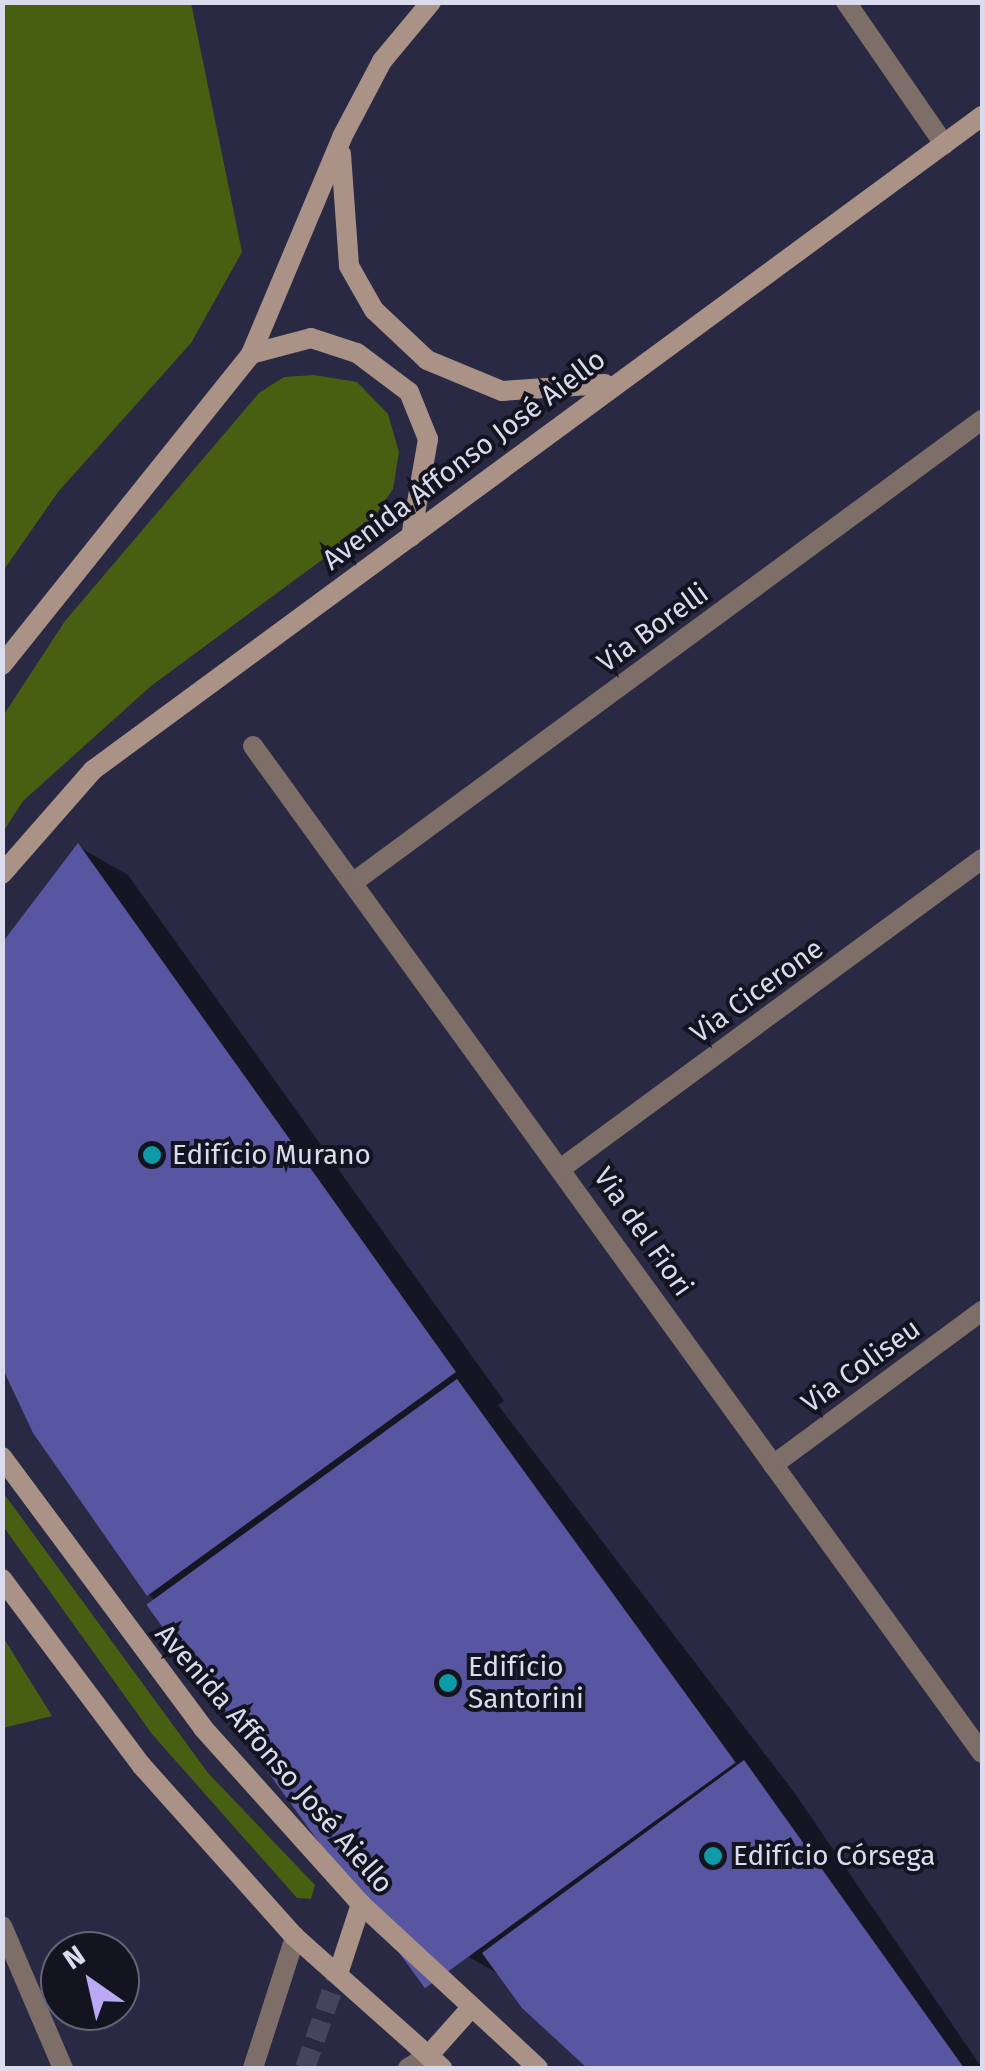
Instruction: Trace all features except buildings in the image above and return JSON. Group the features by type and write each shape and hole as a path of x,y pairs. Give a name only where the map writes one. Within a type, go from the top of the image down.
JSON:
{"street":[{"path":"2,665 251,354 342,137 382,61 431,2"},
{"path":"846,2 944,144"},
{"name":"Avenida Affonso José Aiello","path":"2,874 93,770 411,537 608,384 982,116"},
{"path":"342,137 350,266 374,310 427,360 502,392 608,384"},
{"path":"251,354 311,338 357,352 409,392 428,439 411,537"},
{"name":"Via Borelli","path":"356,881 982,420"},
{"name":"Via del Fiori","path":"253,746 563,1166 773,1465 982,1752"},
{"name":"Via Cicerone","path":"563,1166 982,859"},
{"name":"Via Coliseu","path":"773,1465 982,1311"},
{"name":"Avenida Affonso José Aiello","path":"2,1457 203,1728 361,1904 538,2068"},
{"path":"2,1579 142,1766 295,1937 436,2062"},
{"path":"338,1974 361,1904"},
{"path":"2,1926 60,2068"},
{"path":"253,2068 295,1937"},
{"path":"408,2068 436,2062 470,2009"}],"green space":[{"path":"3,2 191,3 242,252 191,343 58,492 3,571"},
{"path":"314,375 357,382 388,414 399,452 393,489 368,526 151,686 23,801 3,832 3,716 65,621 259,393 284,377"},
{"path":"2,1491 208,1773 315,1885 311,1899 297,1898 152,1734 3,1526"},
{"path":"3,1637 52,1716 3,1728"}],"tunnel":[{"path":"305,2068 338,1974"}],"place":[{"name":"Edifício Murano","path":"152,1155"},
{"name":"Edifício Santorini","path":"448,1683"},
{"name":"Edifício Córsega","path":"713,1856"}]}
